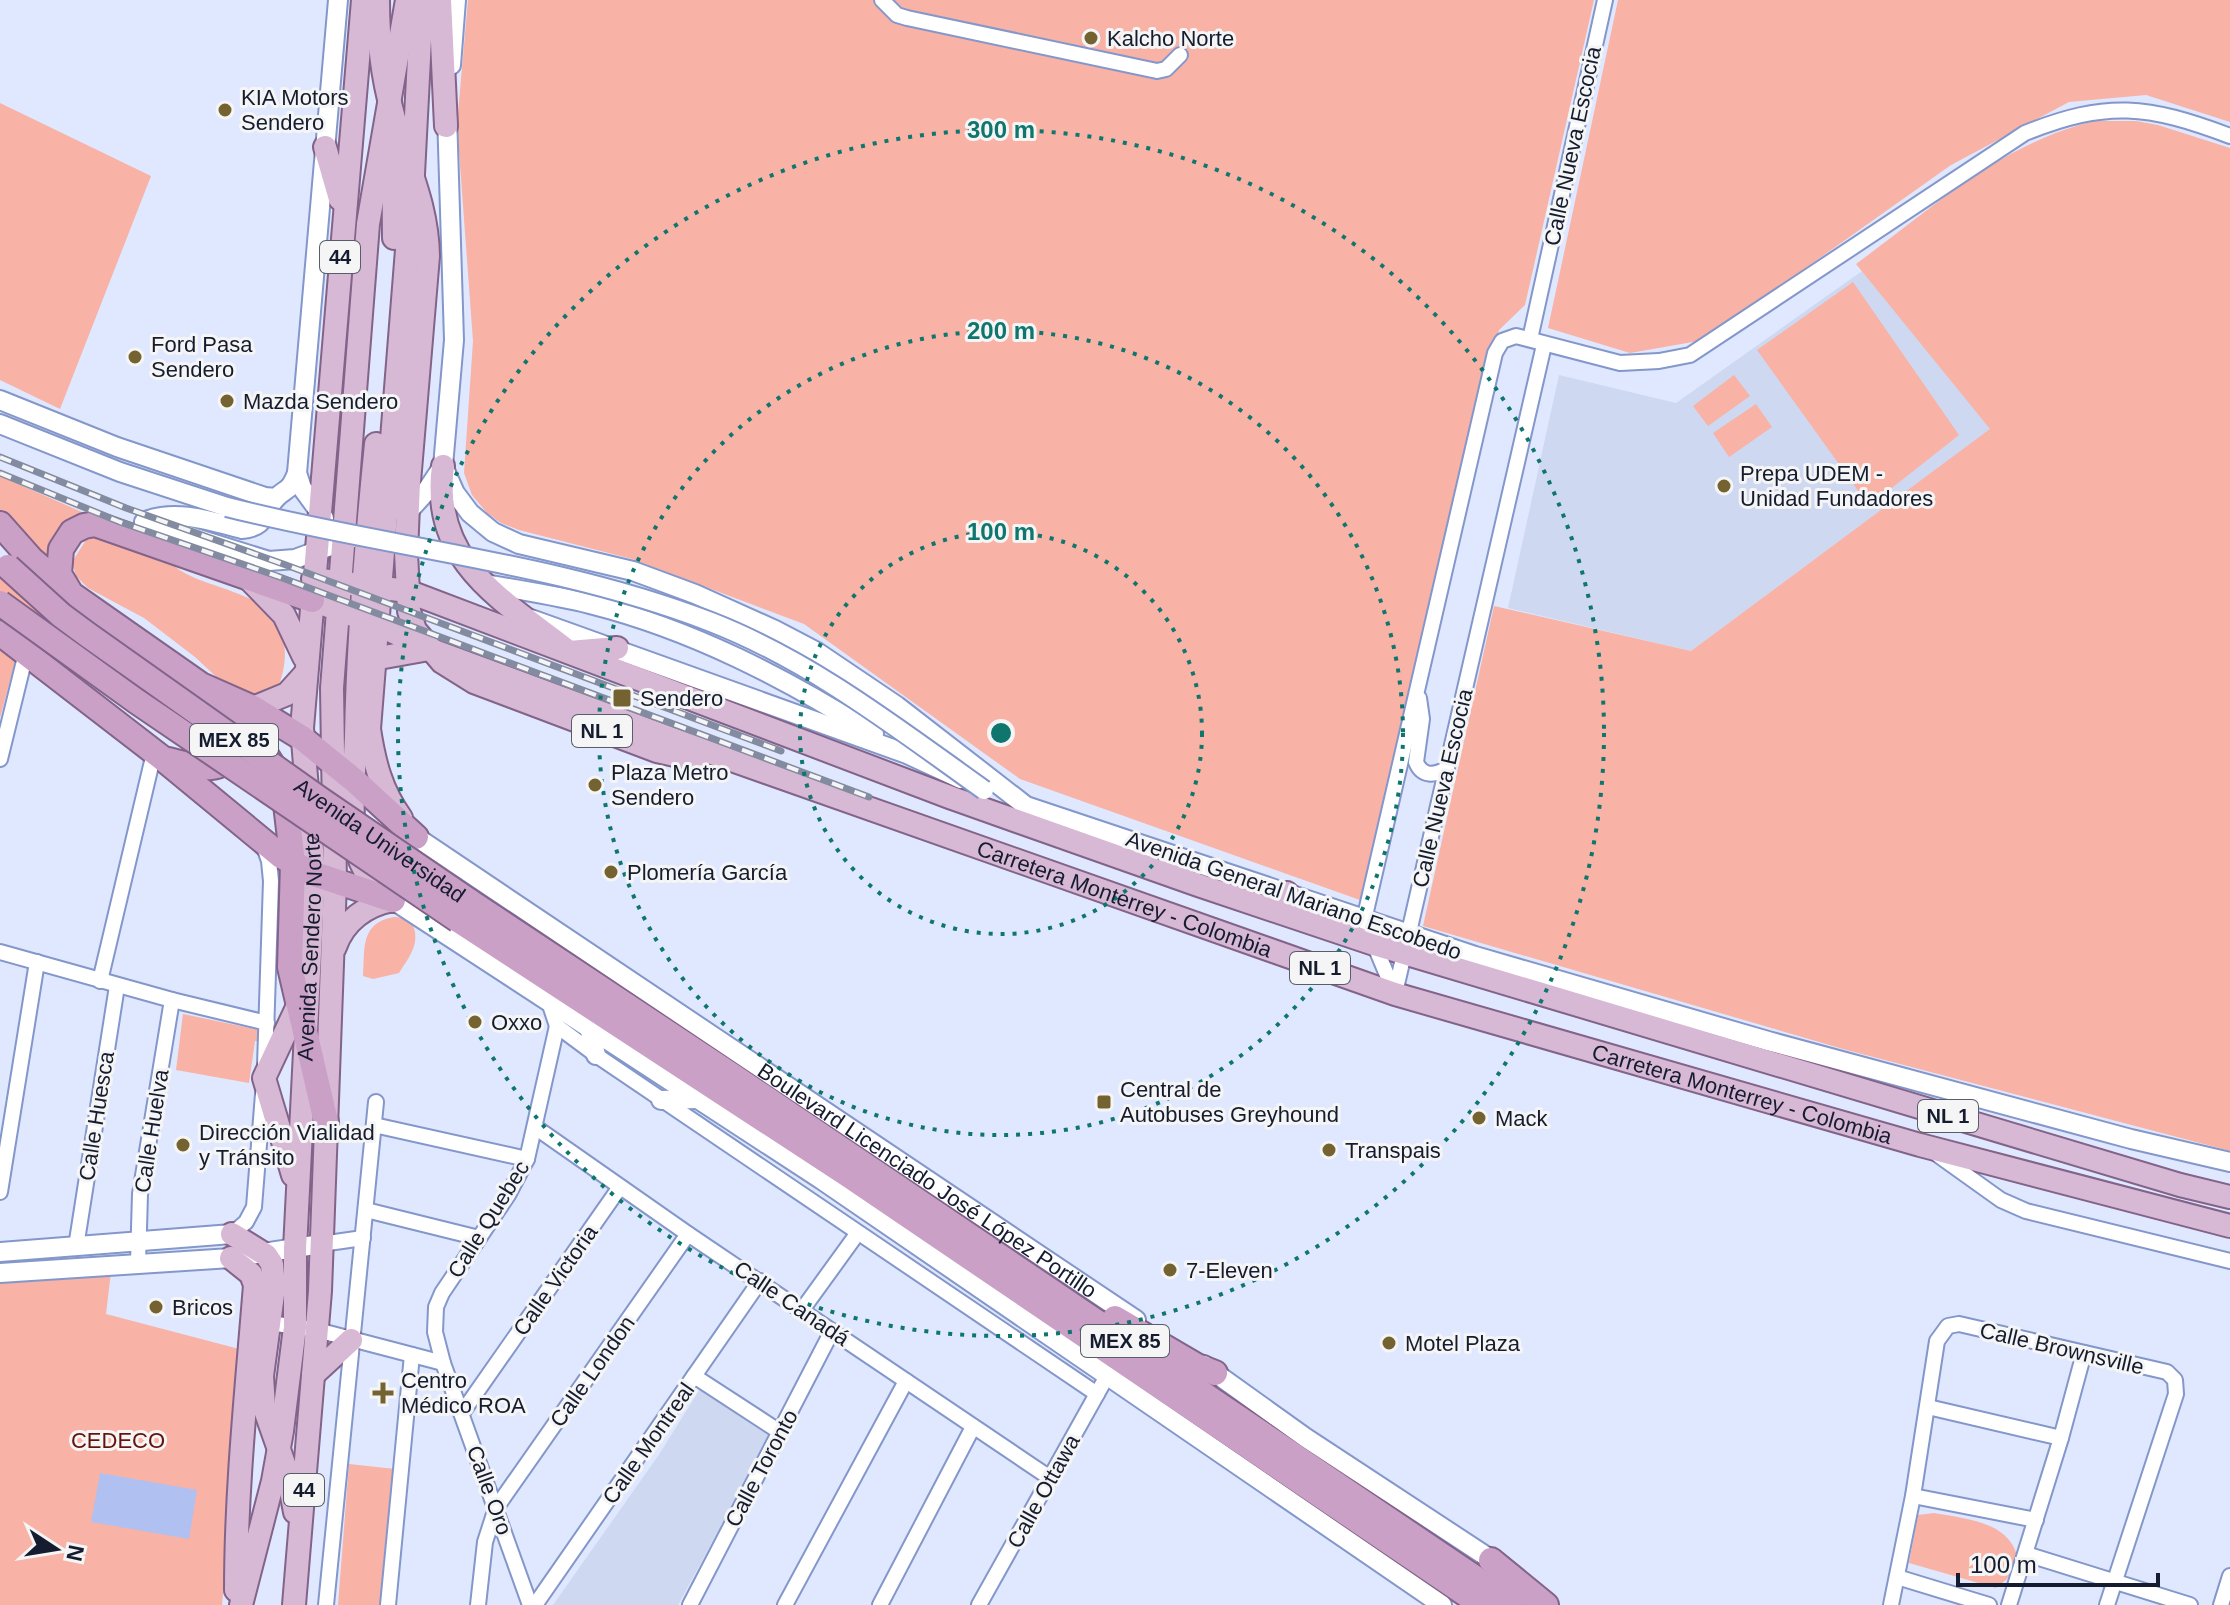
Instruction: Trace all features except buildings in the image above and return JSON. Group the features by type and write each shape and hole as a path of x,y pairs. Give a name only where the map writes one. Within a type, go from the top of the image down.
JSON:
{"highway":[{"path":"0,524 32,560 71,594 243,712 302,738 416,837"},
{"path":"71,594 59,574 61,549 72,532 80,528 90,524 111,529"},
{"name":"NL 1","path":"111,529 248,578 312,590"},
{"name":"Avenida Universidad","path":"4,562 61,615 296,783 464,911"},
{"name":"Avenida Universidad","path":"0,603 136,701 730,1085"},
{"path":"0,633 257,837 314,873 393,900"},
{"path":"158,756 205,769 218,767 228,761 236,748 243,712"},
{"path":"243,712 279,779 289,813 314,873 290,967 326,1122"},
{"name":"Boulevard Licenciado José López Portillo","path":"730,1085 1055,1293 1515,1605"},
{"name":"Boulevard Licenciado José López Portillo","path":"730,1085 1482,1605"},
{"path":"1055,1293 1103,1312 1197,1366 1215,1373"},
{"path":"1491,1560 1546,1605"}],"main road":[{"name":"Avenida Sendero Norte","path":"239,1605 279,1449 321,1244 332,963 314,873 302,738 363,0"},
{"path":"378,0 380,51 391,106 424,210 428,256 408,513 408,601 415,630 429,649"},
{"name":"Avenida Sendero Norte","path":"294,1605 313,1375 295,1249 314,873 333,762 332,688 368,224 391,106 407,0"},
{"path":"376,528 413,174 422,0"},
{"path":"440,0 446,126"},
{"path":"391,106 395,226 376,528 355,781 354,833 360,861 378,890 393,900"},
{"path":"325,147 344,216"},
{"path":"443,466 440,496 446,526 457,552 481,583 569,652 617,648"},
{"path":"243,712 287,694 306,668 296,637 284,615 248,578"},
{"name":"Carretera Monterrey - Colombia","path":"312,590 340,582 429,649 1068,880 1395,994 1920,1145 2230,1226"},
{"name":"Carretera Monterrey - Colombia","path":"312,590 338,610 370,604"},
{"path":"370,604 408,601 422,613 628,686 666,689"},
{"name":"Carretera Monterrey - Colombia","path":"408,601 569,652 952,798 1374,944 1407,944 2165,1181 2230,1197"},
{"path":"332,688 342,674 366,659 429,649"},
{"path":"369,729 377,695 388,677 410,659 429,649"},
{"path":"366,659 369,729 379,778 388,798 416,837"},
{"path":"1287,893 1316,924"},
{"path":"332,963 337,941 350,922 366,909 393,900"},
{"path":"298,1192 264,1078 308,981"},
{"path":"232,1234 266,1255 272,1264 274,1287 270,1323 255,1390 236,1532 239,1605"},
{"path":"231,1258 251,1274 255,1285 255,1390 288,1475 300,1540"},
{"path":"313,1375 351,1340"}],"street":[{"path":"338,0 297,473 299,484 343,541"},
{"path":"144,522 269,561 295,559 408,513 443,466 454,340 446,126 456,0"},
{"path":"882,0 897,15 907,18 1157,71 1166,69 1180,55"},
{"name":"Calle Nueva Escocia","path":"1395,994 1447,768 1537,342 1605,0"},
{"path":"1537,342 1620,363 1659,361 1690,355 2025,133 2060,119 2108,109 2137,110 2164,114 2230,136"},
{"name":"Calle Nueva Escocia","path":"1364,920 1495,353 1502,341 1516,336 1537,342"},
{"path":"0,400 117,447 240,489 276,498"},
{"path":"0,424 120,472 227,507 561,576 659,603 713,623 764,646 824,679 984,790"},
{"name":"Avenida General Mariano Escobedo","path":"443,466 455,493 470,513 493,532 519,544 633,571 695,594 775,630 817,652 897,706 1026,806 1364,920 1407,944 2131,1139 2230,1162"},
{"path":"111,529 161,515 173,515 246,529 266,516 276,498 291,487 297,473"},
{"path":"481,583 591,604 728,652 805,691 907,754"},
{"path":"523,616 907,754 1026,806"},
{"path":"0,759 26,653"},
{"path":"1417,690 1422,719 1416,762 1418,768 1431,774 1447,768"},
{"path":"100,981 158,756"},
{"path":"0,1252 232,1234 246,1222 254,1207 267,1023 271,871 267,852 257,837"},
{"path":"416,837 388,841 376,857 373,868 377,882 393,900 927,1252 1442,1605"},
{"name":"Boulevard Licenciado José López Portillo","path":"416,837 1215,1373 1306,1438 1560,1605"},
{"path":"1364,920 1395,994"},
{"path":"0,952 117,986 267,1023"},
{"path":"0,1192 37,962"},
{"name":"Calle Huesca","path":"76,1247 117,986"},
{"name":"Calle Huelva","path":"138,1263 140,1194 172,1000"},
{"path":"549,1002 557,1026 596,1055 1097,1394"},
{"name":"Calle Quebec","path":"443,1363 435,1332 436,1307 442,1293 508,1195 527,1159 557,1026"},
{"path":"589,1027 596,1055"},
{"path":"661,1100 697,1099"},
{"path":"326,1605 376,1102"},
{"path":"374,1125 527,1159"},
{"name":"Calle Canadá","path":"535,1127 1050,1478"},
{"path":"1920,1145 2001,1200 2026,1211 2230,1261"},
{"path":"767,1172 781,1154"},
{"name":"Calle Victoria","path":"462,1413 620,1187"},
{"path":"366,1210 479,1238"},
{"name":"Calle London","path":"478,1605 485,1542 496,1508 688,1234"},
{"path":"802,1310 857,1234"},
{"path":"0,1273 266,1255 363,1238"},
{"path":"913,1271 927,1252"},
{"name":"Calle Montreal","path":"533,1605 760,1281"},
{"path":"270,1323 443,1363"},
{"name":"Calle Brownsville","path":"1891,1605 1913,1496 1937,1341 1948,1326 1959,1324 2167,1372 2173,1376 2177,1385 2107,1605"},
{"name":"Calle Toronto","path":"690,1605 832,1331"},
{"path":"2009,1605 2084,1353"},
{"path":"388,1605 412,1355"},
{"name":"Calle Oro","path":"443,1363 533,1605"},
{"path":"694,1376 780,1432"},
{"name":"Calle Ottawa","path":"979,1605 1107,1376"},
{"path":"785,1605 906,1381"},
{"path":"1928,1407 2061,1438"},
{"path":"880,1605 973,1427"},
{"path":"1913,1496 2036,1520"},
{"path":"2026,1554 2190,1605"},
{"path":"2221,1605 2230,1576"},
{"path":"1897,1577 1989,1605"}],"shaded area":[{"name":"Prepa UDEM - Unidad Fundadores","path":"1862,271 1991,429 1691,651 1508,608 1559,375 1676,403"},
{"path":"700,1389 771,1433 678,1605 553,1605 658,1456"}],"green space":[{"path":"468,0 1594,0 1525,305 1499,330 1360,900 1020,779 804,624 632,559 519,530 487,513 472,495 464,473 473,341 457,124"},
{"path":"1618,0 2230,0 2230,122 2146,95 2069,102 1951,165 1704,340 1630,353 1548,328"},
{"path":"0,103 151,176 60,409 0,380"},
{"path":"2095,121 2136,121 2158,125 2230,148 2230,1151 1843,1049 1423,926 1494,606 1691,651 1990,429 1856,264 1940,200 1999,161 2029,144"},
{"path":"1853,282 1959,435 1869,506 1757,350"},
{"path":"1734,375 1750,396 1708,426 1693,406"},
{"path":"1756,404 1772,427 1729,457 1713,433"},
{"path":"0,476 91,516 58,530 48,560 0,511"},
{"path":"97,536 160,557 193,577 255,601 273,615 282,634 285,656 281,678 272,696 251,696 224,684 144,618 88,588 76,576 72,562 86,540"},
{"path":"0,577 83,654 0,593"},
{"path":"0,639 18,651 0,718"},
{"path":"394,917 410,918 414,926 415,940 411,953 399,973 373,979 363,976 366,938 375,925"},
{"path":"183,1014 265,1031 265,1042 255,1041 249,1083 176,1070"},
{"name":"CEDECO","path":"111,1272 106,1314 243,1350 222,1605 0,1605 0,1281"},
{"path":"349,1464 395,1469 382,1605 338,1605"},
{"path":"1934,1513 1985,1524 2006,1537 2018,1559 2007,1579 1996,1588 1909,1563 1918,1515"}],"water":[{"path":"100,1473 197,1490 189,1539 91,1522"}],"railway":[{"path":"0,457 126,508 781,751"},
{"path":"0,473 120,522 277,576 869,797"}],"place":[{"name":"Kalcho Norte","path":"1091,38"},
{"name":"KIA Motors Sendero","path":"225,110"},
{"name":"Ford Pasa Sendero","path":"135,357"},
{"name":"Mazda Sendero","path":"227,401"},
{"name":"Prepa UDEM - Unidad Fundadores","path":"1724,486"},
{"name":"Sendero","path":"622,698"},
{"name":"Plaza Metro Sendero","path":"595,785"},
{"name":"Plomería García","path":"611,872"},
{"name":"Oxxo","path":"475,1022"},
{"name":"Central de Autobuses Greyhound","path":"1104,1102"},
{"name":"Mack","path":"1479,1118"},
{"name":"Dirección Vialidad y Tránsito","path":"183,1145"},
{"name":"Transpais","path":"1329,1150"},
{"name":"7-Eleven","path":"1170,1270"},
{"name":"Bricos","path":"156,1307"},
{"name":"Motel Plaza","path":"1389,1343"},
{"name":"Centro Médico ROA","path":"383,1393"}]}
